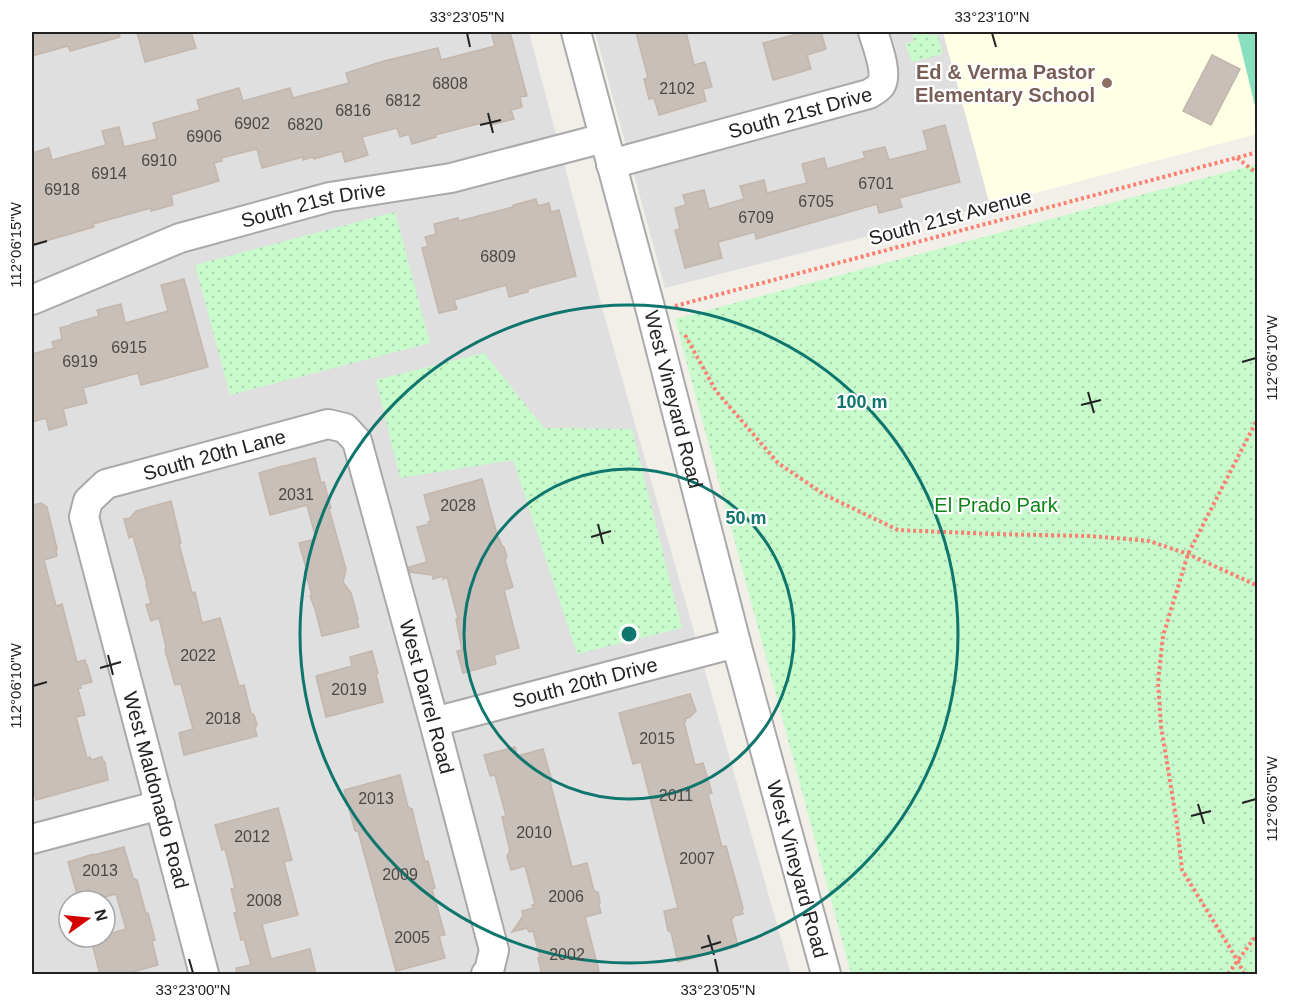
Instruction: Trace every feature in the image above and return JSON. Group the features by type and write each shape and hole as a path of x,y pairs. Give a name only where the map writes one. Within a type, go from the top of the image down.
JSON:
{"street":[{"name":"West Vineyard Road","path":"576,32 651,311 736,643 826,975"},
{"name":"South 21st Drive","path":"32,300 180,238 330,197 608,151 869,94 882,84 884,70 873,32"},
{"name":"South 20th Lane","path":"88,501 105,484 328,424 345,428"},
{"name":"West Darrel Road","path":"345,428 357,441 494,950 488,973"},
{"name":"West Maldonado Road","path":"88,501 84,517 204,975"},
{"name":"South 20th Drive","path":"434,722 736,643"},
{"path":"32,839 160,805"}],"path":[{"name":"South 21st Avenue","path":"677,315 674,306 1257,152"},
{"path":"1236,157 1257,174"},
{"path":"684,332 716,391 778,463 825,495 898,530 1099,537 1149,542 1188,554 1257,586"},
{"path":"1244,975 1238,961 1182,870 1161,726 1158,682 1162,636 1188,554 1257,418"},
{"path":"1228,975 1257,933"}],"shaded area":[{"path":"32,32 529,32 603,311 791,974 32,974"},
{"path":"595,32 943,32 990,205 665,288"},
{"name":"Ed & Verma Pastor Elementary School","path":"943,32 1257,32 1257,134 990,205"}],"green space":[{"path":"912,32 926,32 928,36 937,34 943,54 912,62 905,44 914,41"},
{"path":"1237,32 1257,32 1257,114"},
{"name":"El Prado Park","path":"1257,164 1257,974 851,974 675,319"},
{"path":"395,212 430,343 230,395 195,265"},
{"path":"484,353 544,428 632,429 682,628 577,654 513,460 400,478 376,380"}],"building":[{"path":"32,32 119,32 120,37 70,51 68,46 32,56"},
{"path":"137,32 191,32 196,48 145,62"},
{"path":"491,32 510,32 527,96 520,97 522,107 511,110 514,119 490,125 489,121 435,135 436,137 412,144 409,134 400,137 397,128 362,137 368,155 345,162 342,151 314,159 313,157 303,160 303,157 262,168 257,149 221,158 222,161 214,163 219,181 171,195 173,205 151,211 151,208 93,224 94,227 32,245 32,153 49,148 52,160 106,145 102,131 119,127 124,147 157,139 153,123 200,110 197,100 239,88 243,101 290,88 293,98 349,83 346,73 384,61 438,48 441,60 495,46"},
{"path":"636,32 686,32 694,65 705,62 712,87 703,89 706,101 659,115 654,98 649,99 644,79 648,78"},
{"path":"805,32 821,32 826,49 807,55 811,69 773,80 763,43"},
{"path":"1212,55 1240,69 1211,125 1183,111"},
{"path":"945,125 960,182 899,198 902,207 879,213 877,204 756,239 755,232 718,242 722,258 685,268 675,230 680,229 675,208 686,205 683,195 704,190 709,209 744,199 740,186 764,180 767,193 807,183 802,164 824,158 827,169 865,158 863,152 885,147 889,160 928,150 923,131"},
{"path":"536,199 538,206 549,203 551,212 559,210 576,276 528,289 528,292 509,297 506,285 454,300 457,309 439,313 422,248 428,246 425,237 436,234 434,224 458,218 459,221"},
{"path":"184,279 208,367 141,385 138,373 83,388 87,403 63,409 67,425 49,430 46,418 32,422 32,354 54,348 52,342 62,339 60,328 99,316 97,310 121,304 125,323 168,311 161,285"},
{"path":"315,458 321,483 324,482 346,569 343,582 351,593 359,627 322,636 310,596 312,596 299,543 316,539 307,505 270,515 259,473"},
{"path":"482,479 498,538 507,557 505,560 513,587 504,590 519,648 494,655 496,664 463,673 457,651 462,650 456,619 458,619 447,577 433,579 432,575 410,572 409,567 427,562 417,527 429,524 428,522 431,521 424,495"},
{"path":"171,501 181,543 179,544 192,593 195,592 202,623 220,618 239,686 244,685 251,713 257,725 255,728 257,736 184,755 179,733 193,729 181,684 175,685 159,618 151,621 146,605 151,603 147,585 133,536 129,538 124,519 130,518 136,511"},
{"path":"41,503 47,507 57,549 57,556 44,560 56,606 62,604 77,662 85,660 92,682 80,685 81,688 78,689 85,715 76,717 87,758 90,757 91,760 102,757 108,780 36,800 32,782 32,505"},
{"path":"372,651 383,702 326,717 316,676 352,666 350,657"},
{"path":"690,694 696,711 684,722 695,765 703,763 712,793 708,794 722,847 726,846 743,914 733,916 731,919 738,946 678,962 664,911 678,908 641,762 633,764 619,713"},
{"path":"515,747 517,756 543,749 572,867 587,863 594,891 598,892 601,913 585,917 599,971 584,975 542,975 533,931 529,932 527,928 512,932 523,916 522,911 533,908 532,905 535,904 525,866 511,870 507,856 510,851 502,817 506,816 495,775 490,776 484,755"},
{"path":"400,775 408,807 412,809 425,862 428,861 435,888 432,889 445,935 439,936 445,958 396,971 358,831 355,831 344,790"},
{"path":"278,808 292,860 284,862 298,915 262,924 271,959 310,949 316,975 237,975 236,968 251,965 234,913 237,912 231,889 235,888 225,849 222,850 215,825"},
{"path":"124,847 133,878 137,880 146,914 148,913 158,965 122,975 100,975 94,949 117,949 117,932 126,929 117,898 117,889 76,889 68,862"}],"place":[{"name":"Ed & Verma Pastor Elementary School","path":"1107,83"}]}
